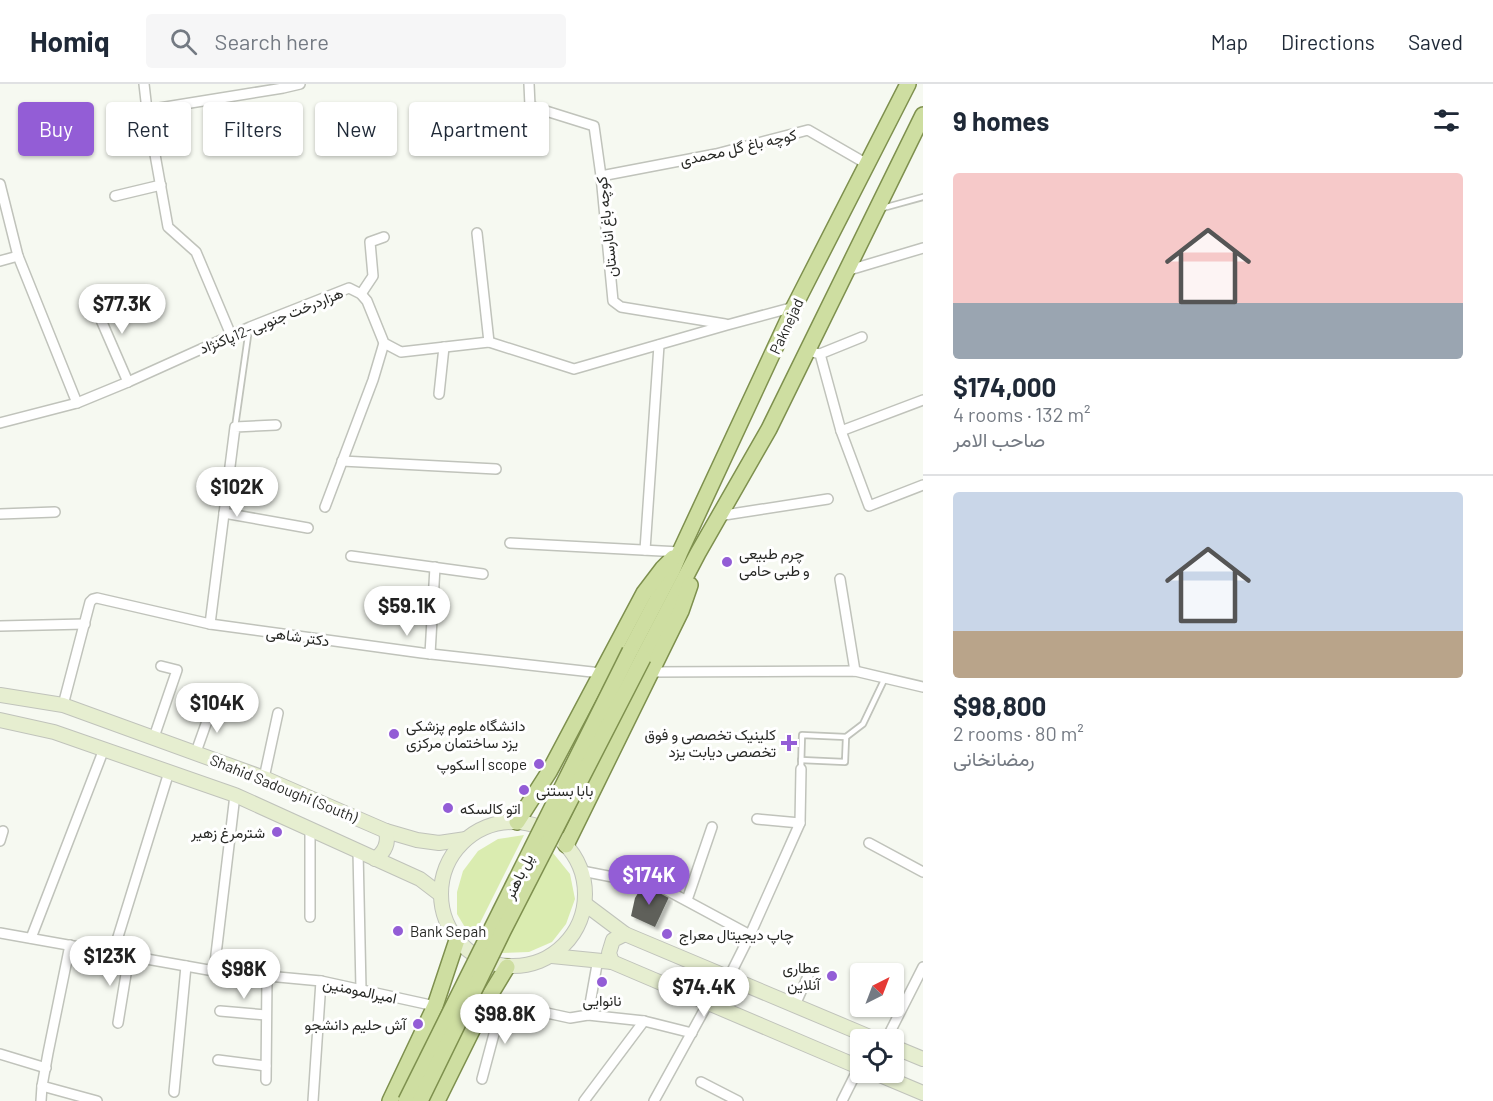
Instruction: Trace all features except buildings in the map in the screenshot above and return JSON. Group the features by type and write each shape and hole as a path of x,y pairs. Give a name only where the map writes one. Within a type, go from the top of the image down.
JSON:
{"main road":[{"name":"Paknejad","path":"679,574 680,552 794,307 908,84"},
{"name":"Paknejad","path":"679,574 698,553 814,353 846,271 918,131 923,115"},
{"path":"517,822 549,772 644,593 663,568 680,552"},
{"path":"566,845 681,611 698,553"},
{"path":"637,654 679,574"},
{"name":"پل باهنر","path":"406,1101 637,654"},
{"name":"پل باهنر","path":"420,1101 637,654"},
{"name":"Shahid Sadoughi (South)","path":"0,695 63,705 154,737 264,778 386,831 438,843 466,839"},
{"name":"Shahid Sadoughi (South)","path":"0,720 54,732 235,795 420,879 441,895"},
{"path":"549,772 590,795"},
{"path":"517,822 544,829 566,845 582,871 585,904 574,934 552,956 531,965 507,967 479,958 457,940 445,919 441,895 447,864 466,839 490,826 517,822"},
{"path":"375,859 382,854 386,846 386,831"},
{"path":"585,904 625,934 851,1029"},
{"path":"605,960 613,940 625,934"},
{"path":"390,1101 435,1006 457,940"},
{"path":"552,956 605,960 850,1063"},
{"path":"437,1101 487,1000 507,967"},
{"path":"444,978 487,1000"},
{"path":"904,1051 923,1059"},
{"path":"899,1083 923,1093"}],"street":[{"path":"144,84 146,102"},
{"path":"191,103 300,84"},
{"name":"کوچه باغ انارستان","path":"528,84 530,106 594,126 613,301 621,307 727,324"},
{"name":"کوچه باغ گل محمدی","path":"601,176 716,154 808,130 867,164"},
{"path":"155,156 168,227 196,252 231,335"},
{"path":"115,196 160,185"},
{"path":"1,190 18,256 77,403"},
{"path":"477,233 489,342"},
{"path":"361,294 373,276 370,242 384,237"},
{"path":"846,271 923,248"},
{"path":"0,261 18,256"},
{"name":"هزاردرخت جنوبی-12پاکنژاد","path":"0,423 77,403 231,335 349,288 361,294 367,301 384,344"},
{"path":"128,382 98,313 138,298"},
{"path":"325,507 374,380 384,344 401,352 489,342 574,369 727,324 794,307"},
{"path":"862,337 814,353 869,506 923,486"},
{"path":"645,550 659,345"},
{"path":"439,394 444,347"},
{"path":"841,431 923,400"},
{"path":"210,624 235,427 276,425"},
{"path":"342,461 496,469"},
{"path":"718,516 828,499"},
{"path":"0,514 54,512"},
{"path":"224,513 308,528"},
{"path":"510,543 680,552"},
{"path":"351,556 483,574"},
{"path":"430,654 435,567"},
{"path":"840,579 855,671"},
{"name":"دکتر شاهی","path":"63,705 90,602 97,598 210,624 430,654 601,673"},
{"path":"0,626 85,624"},
{"path":"154,737 177,670 161,666"},
{"path":"650,672 855,671 923,687"},
{"path":"196,753 212,707"},
{"path":"264,778 278,713"},
{"path":"31,938 104,749"},
{"path":"729,977 800,823 801,765"},
{"path":"113,953 169,772"},
{"path":"214,971 235,795"},
{"path":"757,819 800,823"},
{"path":"687,900 712,827"},
{"path":"310,829 310,917"},
{"path":"0,841 3,831"},
{"path":"869,843 923,872"},
{"path":"358,851 361,989"},
{"path":"582,871 659,886 750,935"},
{"name":"امیرالمومنین","path":"0,933 214,971 321,981 435,1006"},
{"path":"41,1101 70,945"},
{"path":"118,1023 129,956"},
{"path":"588,1015 605,960"},
{"path":"174,1092 186,966"},
{"path":"892,1029 922,973"},
{"path":"795,1005 808,976"},
{"path":"266,1080 267,977"},
{"path":"313,1101 321,981"},
{"path":"487,1000 570,1018 588,1015 644,1021 692,1033"},
{"path":"654,1101 708,1003"},
{"path":"482,1078 502,1004"},
{"path":"220,1011 266,1015"},
{"path":"584,1101 644,1021"},
{"path":"0,1054 46,1068"},
{"path":"218,1059 266,1066"},
{"path":"701,1082 738,1101"},
{"path":"842,1101 852,1083"},
{"path":"42,1086 98,1101"}],"lane":[{"path":"877,209 923,197"},
{"path":"235,427 250,327"},
{"path":"846,737 845,762 801,765 802,735 846,737 863,724 885,678"}],"green space":[{"path":"524,835 472,939 457,914 457,892 463,871 478,851 498,839"},
{"path":"553,853 570,874 575,899 566,924 552,942 529,952 500,953"}],"place":[{"name":"چرم طبیعی و طبی حامی","path":"727,562"},
{"name":"دانشگاه علوم پزشکی یزد ساختمان مرکزی","path":"394,734"},
{"name":"کلینیک تخصصی و فوق تخصصی دیابت یزد","path":"789,743"},
{"name":"اسکوپ | scope","path":"539,764"},
{"name":"بابا بستنی","path":"524,790"},
{"name":"اتو کالسکه","path":"448,808"},
{"name":"شترمرغ زهیر","path":"277,832"},
{"name":"Bank Sepah","path":"398,931"},
{"name":"چاپ دیجیتال معراج","path":"667,934"},
{"name":"عطاری آنلاین","path":"832,976"},
{"name":"نانوایی","path":"602,982"},
{"name":"آش حلیم دانشجو","path":"418,1024"}]}
